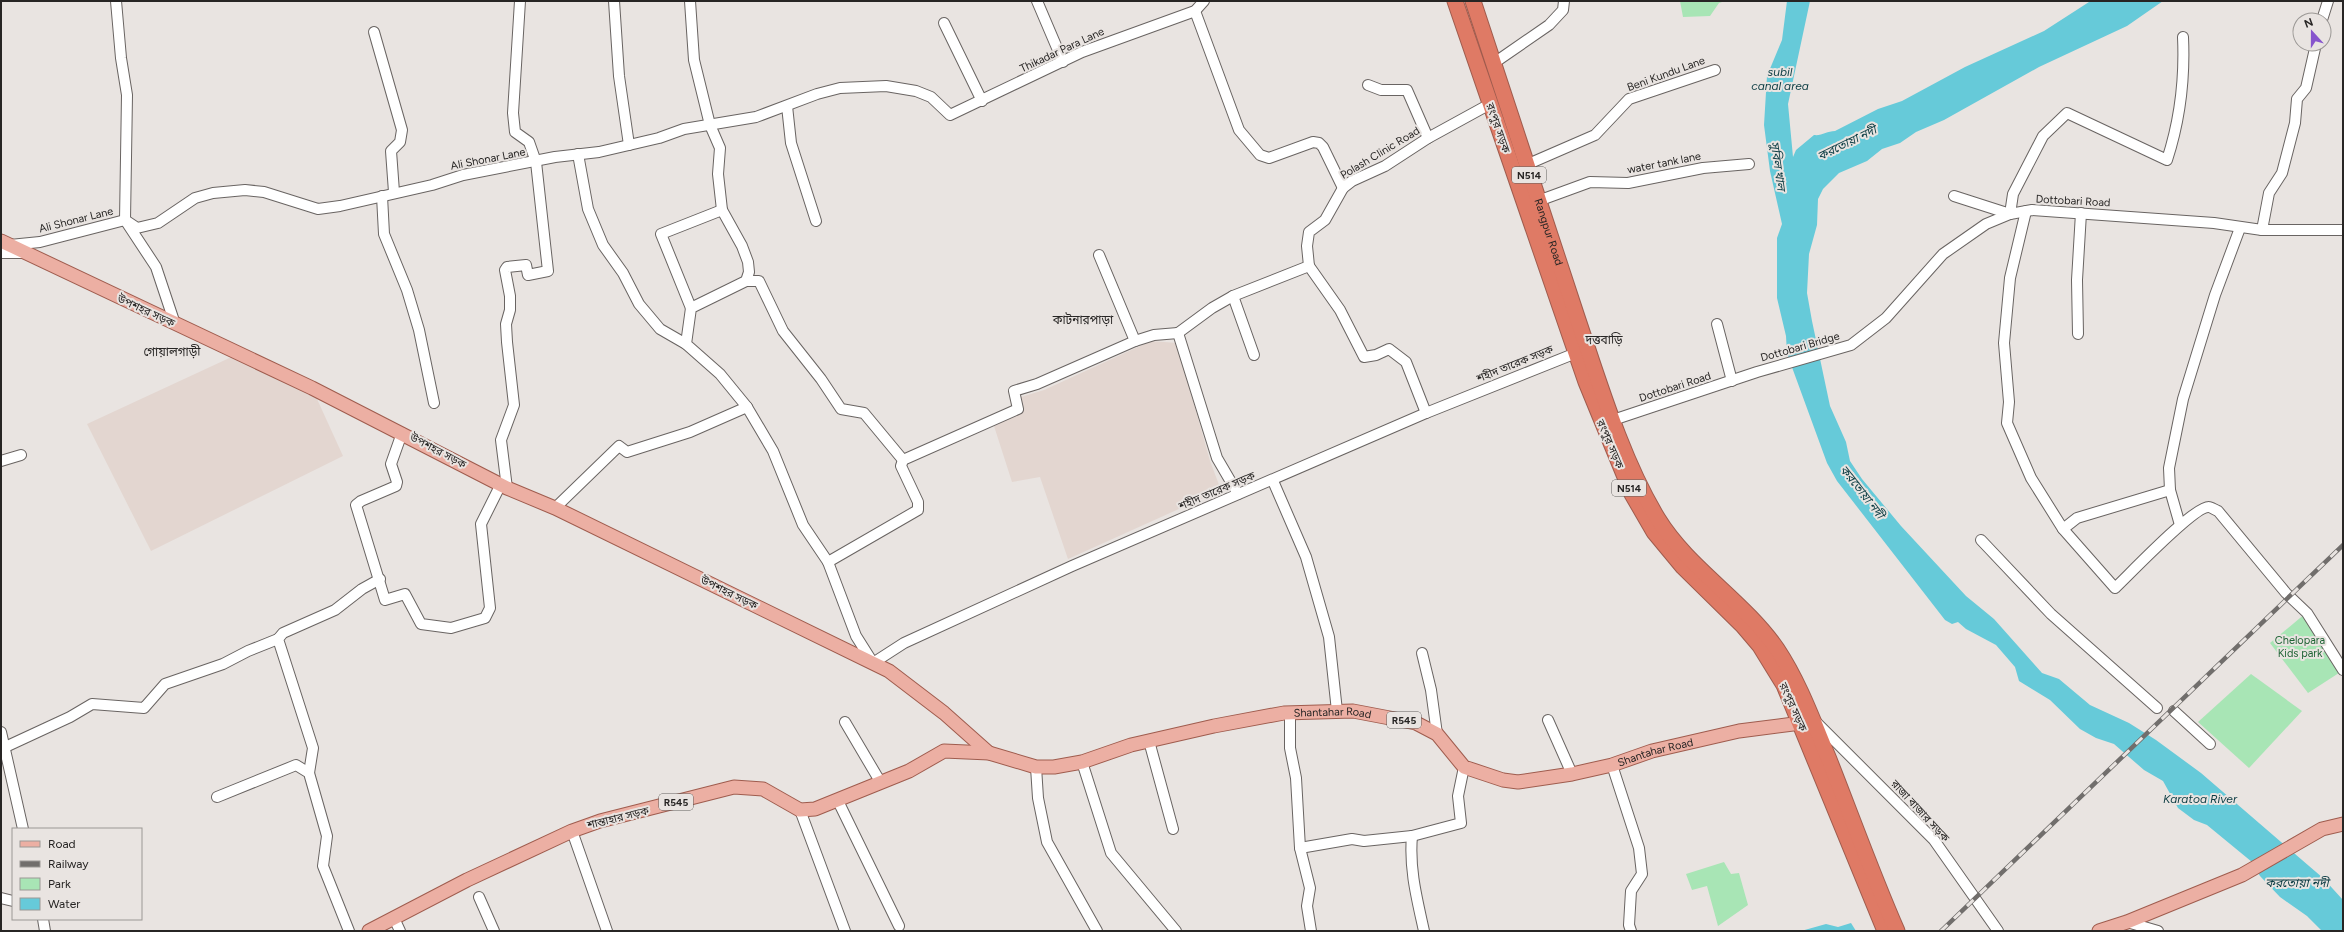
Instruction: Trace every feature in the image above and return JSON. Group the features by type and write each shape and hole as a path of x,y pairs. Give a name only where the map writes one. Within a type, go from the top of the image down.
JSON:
{"highway":[{"name":"রংপুর সড়ক","path":"1456,1 1490,104 1582,350 1632,494 1651,528 1683,567 1743,626 1760,646 1806,720 1897,931"},
{"name":"Rangpur Road","path":"1473,1 1538,200 1582,350"},
{"name":"রংপুর সড়ক","path":"1806,720 1885,931"}],"main road":[{"name":"উপশহর সড়ক","path":"3,246 22,253 175,324 402,432 504,486 555,508 873,663 888,671 957,725 989,753"},
{"name":"Shantahar Road","path":"989,753 1036,768 1082,762 1131,745 1214,726 1290,713 1353,711 1416,723 1437,734 1464,767 1503,780 1518,782 1612,766 1652,751 1732,733 1806,720"},
{"path":"800,810 815,808 838,801 909,771 944,751 959,738 957,725"},
{"name":"R545","path":"944,751 989,753"},
{"name":"শান্তাহার সড়ক","path":"369,931 467,880 572,831 600,821 734,787 763,789 800,810"},
{"path":"2099,931 2127,922 2242,875 2322,829 2343,824"}],"street":[{"path":"116,1 121,58 127,95 125,220 156,267 175,324"},
{"path":"402,432 391,464 397,482 396,486 361,501 356,505 380,579 385,600 405,594 421,624 451,628 485,618 490,608 480,524 504,486 501,440 514,405 506,336 506,324 510,310 510,296 505,270 507,267 526,265 528,276 548,271 536,162 530,142 515,132 513,113 520,1"},
{"path":"614,1 619,76 629,145"},
{"path":"690,1 694,60 710,125 720,148 718,174 722,210 742,246 748,262 749,272 746,281"},
{"path":"1037,1 1063,62"},
{"name":"Thikadar Para Lane","path":"950,115 1082,52 1195,11 1204,1"},
{"path":"1494,63 1549,25 1563,10 1564,1"},
{"path":"2325,12 2328,1"},
{"path":"1195,11 1239,130 1260,155 1269,158 1313,142 1319,143 1323,147 1343,188"},
{"path":"944,23 982,101"},
{"path":"374,32 402,130 400,142 391,151 394,192"},
{"path":"1954,196 2010,214 2013,194 2044,136 2067,113 2167,160 2177,129 2185,66 2183,38"},
{"path":"2262,230 2269,193 2282,173 2295,123 2297,98 2306,88 2314,52"},
{"name":"Beni Kundu Lane","path":"1526,165 1595,135 1629,99 1715,70"},
{"path":"1368,85 1381,90 1407,90 1428,138"},
{"name":"Ali Shonar Lane","path":"3,246 40,242 125,220 137,228 158,223 195,198 213,193 245,190 264,192 318,209 364,201 394,192 432,185 462,175 629,145 684,129 756,117 817,94 840,88 886,86 916,91 931,97 950,115"},
{"name":"Polash Clinic Road","path":"1309,266 1307,246 1309,232 1325,220 1343,188 1352,181 1385,166 1428,138 1490,104"},
{"path":"788,106 791,144 816,221"},
{"path":"578,154 588,209 603,245 624,273 640,304 660,329 686,344 720,374 747,407 773,451 803,525 828,562 856,636 873,663"},
{"name":"water tank lane","path":"1538,200 1590,182 1628,183 1703,168 1749,164"},
{"path":"382,196 384,234 407,290 419,330 434,403"},
{"path":"686,344 691,308 661,234 722,210"},
{"path":"2026,211 2010,278 2004,343 2009,402 2007,423 2031,478 2063,529 2115,588 2180,525 2202,509 2209,507 2218,510 2286,593 2307,613 2343,670"},
{"name":"Dottobari Road","path":"1850,345 1886,318 1943,254 1986,224 2010,214 2026,211 2081,213 2214,223 2262,230 2343,230"},
{"path":"2078,334 2077,280 2081,213"},
{"path":"2180,525 2170,490 2169,468 2183,399 2215,295 2240,228"},
{"path":"1099,255 1135,341"},
{"path":"828,562 918,510 918,502 901,466 903,460 1018,409 1014,391 1036,384 1135,341 1154,335 1178,333 1212,308 1233,296 1309,266 1340,310 1364,357 1376,355 1389,349 1406,362 1426,413"},
{"path":"691,308 746,281 758,281 783,331 822,379 841,409 864,413 903,460"},
{"path":"1233,296 1254,355"},
{"path":"1717,324 1732,381"},
{"path":"1178,333 1217,458 1238,494"},
{"name":"Dottobari Bridge","path":"1757,372 1850,345"},
{"name":"শহীদ তারেক সড়ক","path":"873,663 904,643 1072,566 1238,494 1273,481 1426,413 1582,350"},
{"name":"Dottobari Road","path":"1607,422 1757,372"},
{"path":"555,508 619,446 627,452 690,432 747,407"},
{"path":"1,461 21,455"},
{"path":"1273,481 1306,557 1329,637 1337,711"},
{"path":"2063,529 2077,518 2170,490"},
{"path":"1981,540 2051,614 2157,708"},
{"path":"3,748 70,717 92,704 144,708 165,684 223,664 248,651 278,640 283,634 336,610 362,589 380,579"},
{"path":"278,640 313,748 309,773 327,836 323,866 348,931"},
{"path":"1422,653 1432,690 1437,734"},
{"path":"2174,711 2210,744"},
{"path":"1290,713 1290,748 1296,778 1300,848 1310,888 1307,906 1311,931"},
{"path":"1548,720 1572,774"},
{"name":"রাজা বাজার সড়ক","path":"1806,720 1934,840 1998,931"},
{"path":"845,722 881,783"},
{"path":"1,732 3,748 23,828"},
{"path":"1149,741 1173,829"},
{"path":"1082,762 1111,853 1176,931"},
{"path":"217,797 296,765 309,773"},
{"path":"1612,766 1639,848 1642,874 1631,891 1629,925 1631,931"},
{"path":"1300,848 1352,839 1364,841 1412,836 1461,823 1458,796 1464,767"},
{"path":"1036,768 1038,798 1047,842 1097,931"},
{"path":"838,801 898,926"},
{"path":"800,810 845,931"},
{"path":"572,831 607,931"},
{"path":"1412,836 1410,854 1413,880 1424,931"},
{"path":"479,897 494,931"},
{"path":"1,898 12,901"},
{"path":"394,918 400,931"},
{"path":"43,920 46,931"},
{"path":"2127,922 2157,931"}],"shaded area":[{"path":"1151,341 1177,343 1210,461 1221,490 1068,559 1040,477 1012,482 994,426 1023,411 1021,397 1044,390"},
{"path":"238,354 312,388 343,456 151,551 87,424"}],"green space":[{"path":"1680,1 1725,1 1719,3 1710,16 1683,17"},
{"name":"Chelopara Kids park","path":"2306,613 2342,671 2308,693 2270,643"},
{"path":"2251,674 2302,711 2249,768 2198,722"},
{"path":"1724,862 1731,874 1739,873 1748,905 1718,926 1707,886 1692,890 1686,874"}],"water":[{"path":"1787,1 1810,1 1788,104 1793,157 1796,150 1814,135 1835,131 1878,109 1902,101 1965,67 2044,31 2089,2 2163,1 2127,26 2039,67 1944,120 1916,132 1900,143 1882,149 1867,161 1839,173 1823,189 1818,199 1817,225 1809,254 1807,293 1812,321 1830,406 1846,442 1850,461 1862,479 1901,526 1966,596 1994,619 2042,673 2059,679 2090,705 2129,723 2156,740 2201,773 2323,878 2343,900 2343,931 2322,931 2307,916 2280,897 2260,876 2252,862 2207,825 2194,820 2178,808 2163,781 2144,770 2114,744 2096,738 2080,729 2050,700 2019,681 2015,667 1996,645 1966,629 1958,622 1952,624 1945,620 1837,481 1827,463 1787,353 1786,336 1777,298 1777,238 1782,224 1770,171 1764,125 1767,76 1782,40"},
{"path":"1851,923 1856,931 1801,931 1826,924 1838,927"}],"railway":[{"path":"1941,931 2343,545"}],"district":[{"name":"কাটনারপাড়া","path":"1083,320"},
{"name":"দত্তবাড়ি","path":"1604,340"},
{"name":"গোয়ালগাড়ী","path":"172,352"}],"water label":[{"name":"subil canal area","path":"1780,79"},
{"name":"করতোয়া নদী","path":"1847,143"},
{"name":"সুবিল খাল","path":"1778,166"},
{"name":"করতোয়া নদী","path":"1862,492"},
{"name":"Karatoa River","path":"2200,799"},
{"name":"করতোয়া নদী","path":"2297,883"}]}
